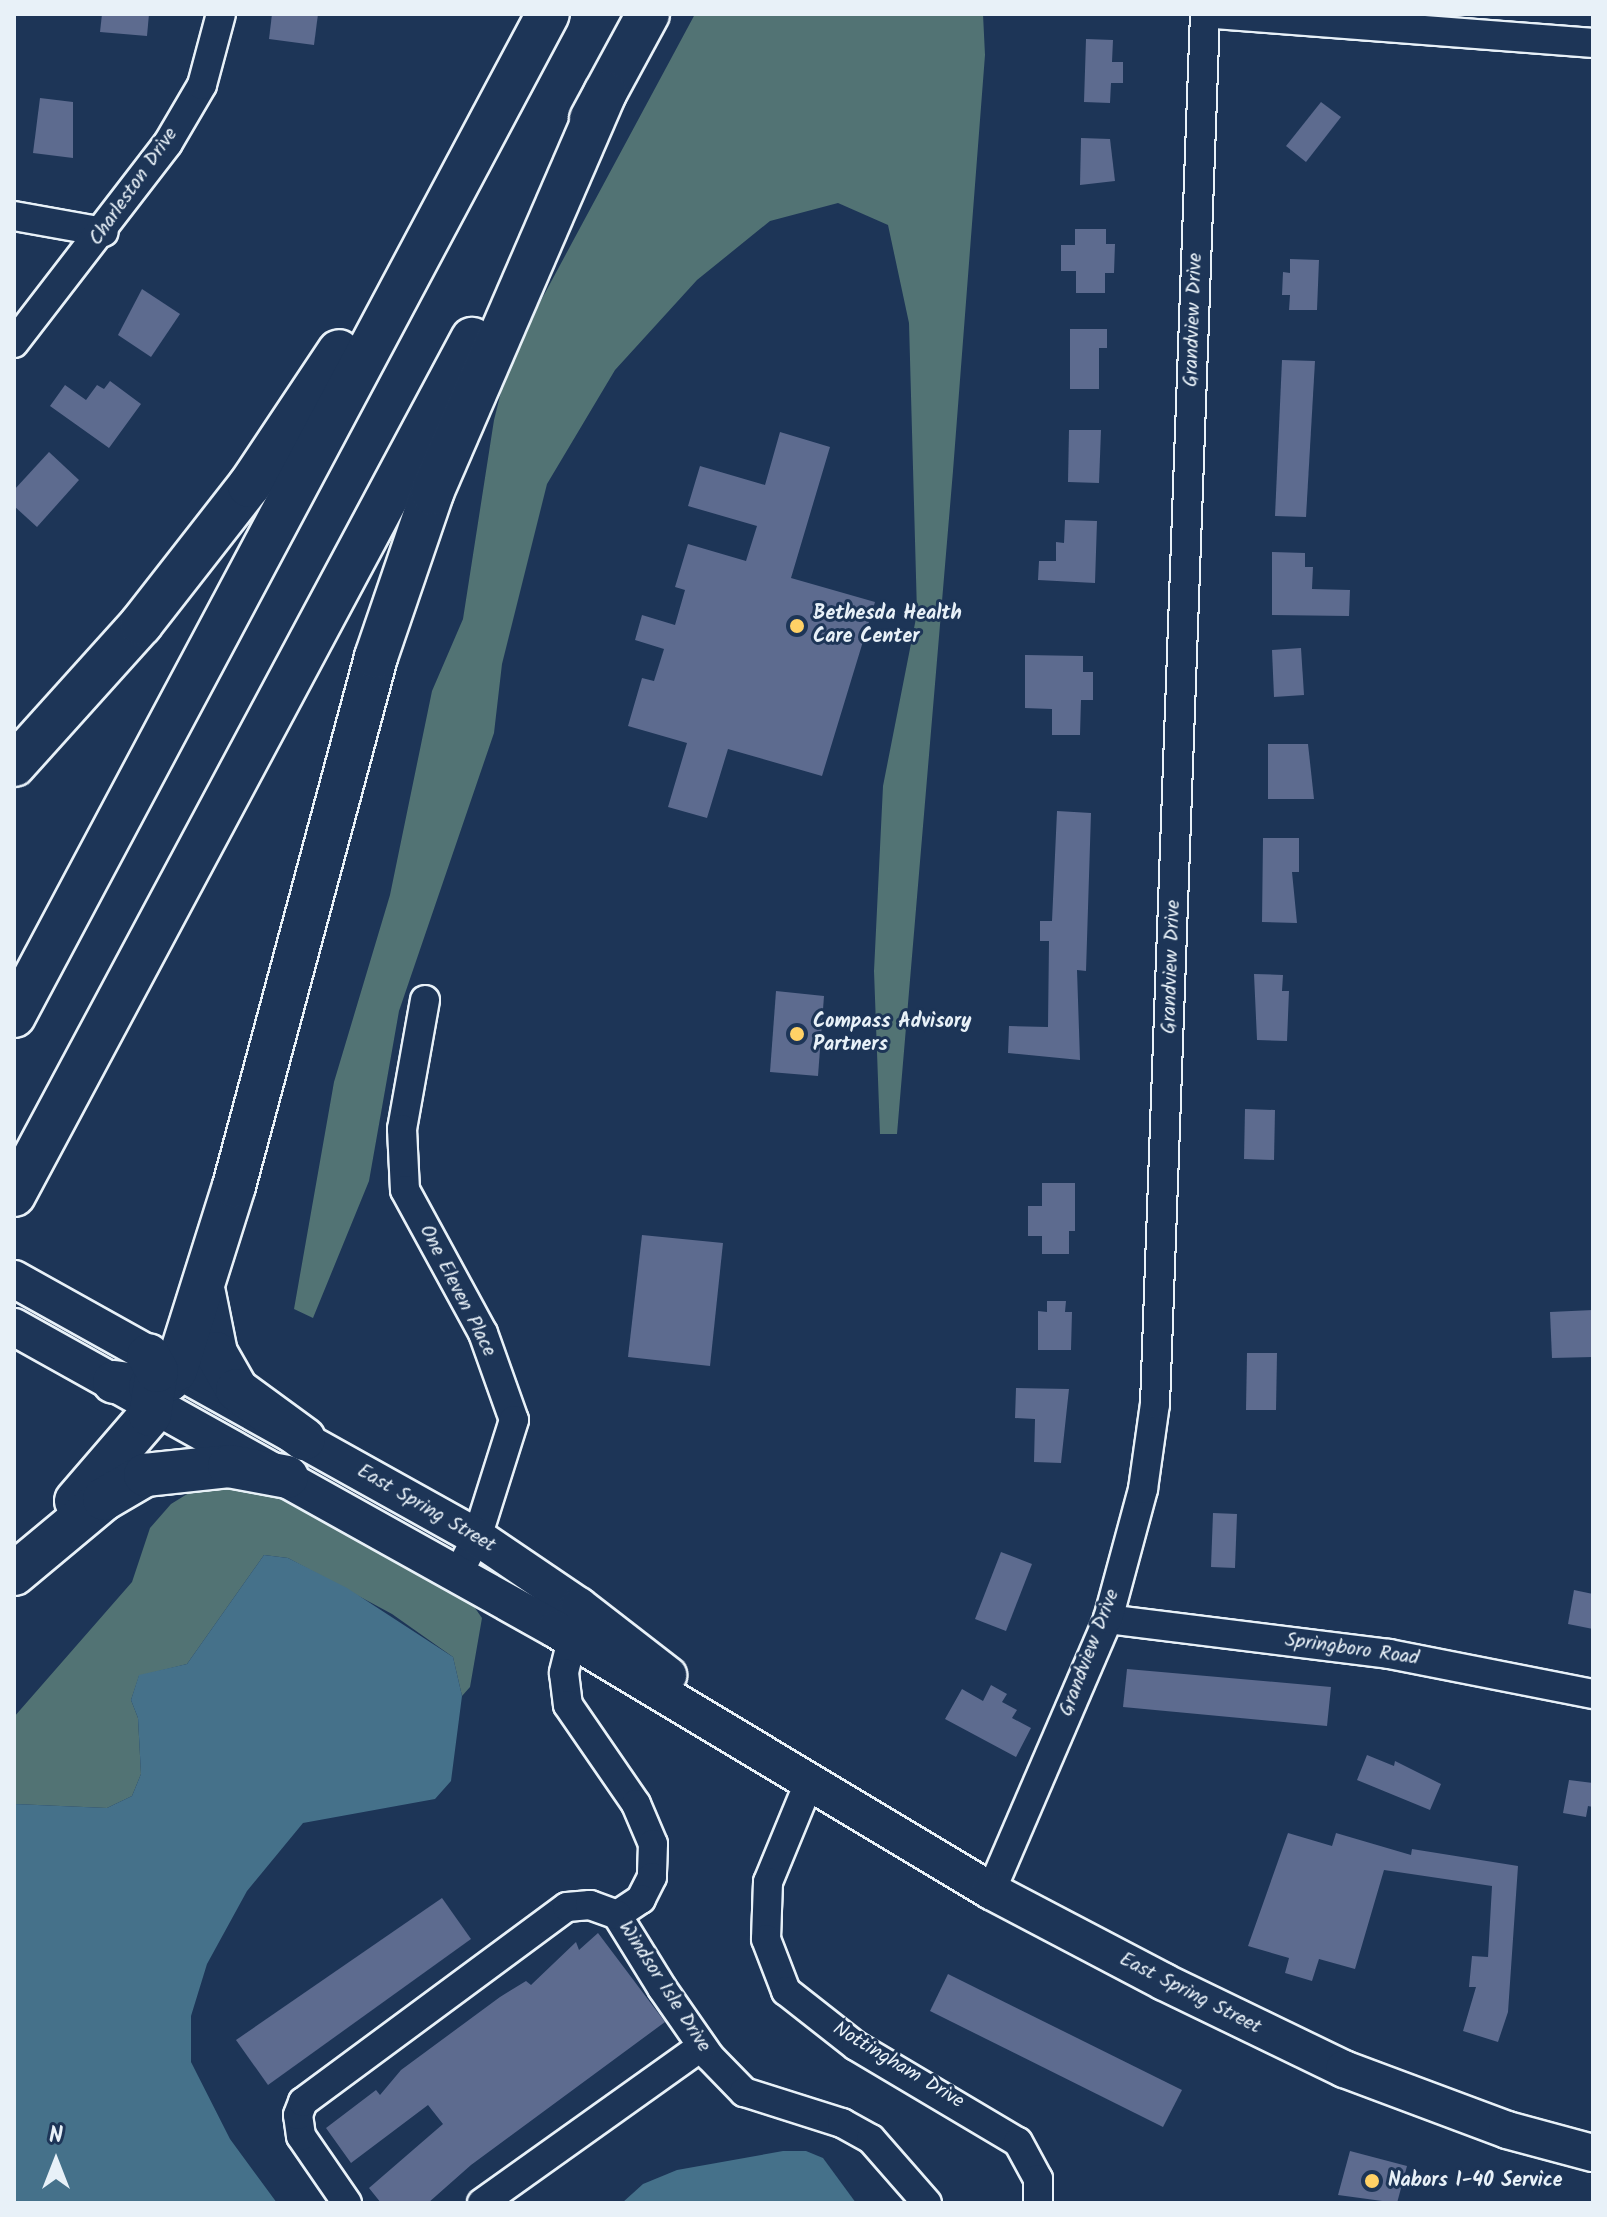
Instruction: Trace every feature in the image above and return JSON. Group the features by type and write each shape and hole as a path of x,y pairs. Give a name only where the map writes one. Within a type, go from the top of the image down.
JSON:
{"highway":[{"path":"14,1016 548,14"},
{"path":"16,1192 648,14"},
{"path":"14,1572 143,1424 159,1378 204,1293 381,642 432,493 605,93"},
{"path":"14,765 141,624 249,486 482,138"},
{"path":"204,1293 216,1353 237,1390 304,1439"},
{"path":"114,1382 159,1378"},
{"path":"14,1572 104,1499 145,1475 229,1466 287,1477"}],"main road":[{"name":"East Spring Street","path":"14,1279 159,1378 287,1477 572,1640 808,1785 991,1891 1344,2069 1507,2130 1593,2153"},
{"path":"14,1327 114,1382"},
{"name":"East Spring Street","path":"159,1378 304,1439 477,1537 579,1606 808,1785"}],"street":[{"name":"Charleston Drive","path":"14,343 104,232 168,143 202,85 221,14"},
{"name":"Grandview Drive","path":"991,1891 1108,1619 1143,1489 1155,1404 1205,14"},
{"path":"1216,14 1593,43"},
{"path":"14,216 104,232"},
{"name":"One Eleven Place","path":"425,1000 402,1129 405,1190 483,1333 514,1420 477,1537 458,1574"},
{"name":"Springboro Road","path":"1108,1619 1389,1654 1593,1694"},
{"name":"Windsor Isle Drive","path":"572,1640 564,1673 568,1705 636,1804 653,1844 652,1877 641,1899 617,1915 702,2046 744,2092 842,2123 871,2139 927,2203"},
{"name":"Nottingham Drive","path":"808,1785 768,1882 766,1939 786,1991 856,2046 1018,2142 1038,2179 1038,2203"},
{"path":"347,2203 301,2136 298,2115 303,2102 567,1907 590,1905 617,1915"},
{"path":"482,2203 702,2046"}],"green space":[{"path":"695,14 983,14 985,55 897,1134 880,1134 874,971 883,786 917,613 909,323 888,225 838,203 770,221 697,280 615,370 547,484 502,664 494,733 399,1011 369,1181 313,1318 294,1309 334,1082 390,895 432,691 463,619 494,420 509,360"},
{"path":"236,1483 278,1492 468,1598 482,1618 470,1687 462,1696 453,1657 392,1614 288,1558 264,1555 187,1664 139,1676 131,1700 138,1718 141,1774 132,1796 107,1808 14,1804 14,1717 132,1582 150,1528 171,1504 192,1491"}],"water":[{"path":"264,1555 288,1558 347,1588 453,1657 462,1696 451,1781 435,1799 303,1823 247,1891 207,1964 191,2016 191,2062 230,2139 277,2203 14,2203 14,1804 107,1808 132,1796 141,1774 138,1718 131,1700 139,1675 187,1664"},
{"path":"783,2151 806,2151 823,2158 856,2203 622,2203 643,2184 677,2170"}],"building":[{"path":"102,14 149,14 147,36 100,32"},
{"path":"272,14 318,14 314,45 269,39"},
{"path":"1086,39 1113,40 1112,62 1123,62 1123,83 1111,83 1110,103 1084,102"},
{"path":"40,98 73,102 73,158 33,153"},
{"path":"1321,102 1341,117 1306,162 1286,146"},
{"path":"1081,138 1110,139 1115,181 1080,185"},
{"path":"1075,229 1106,229 1106,244 1115,244 1114,273 1105,273 1105,293 1076,293 1076,271 1061,271 1061,245 1075,245"},
{"path":"1290,259 1319,260 1317,310 1289,310 1290,295 1282,295 1283,272 1290,273"},
{"path":"142,289 180,314 151,357 118,335"},
{"path":"1070,329 1107,329 1107,348 1099,348 1099,389 1070,389"},
{"path":"1282,360 1315,361 1306,517 1275,516"},
{"path":"110,381 141,404 109,448 50,406 65,385 86,400 97,385 104,389"},
{"path":"1069,430 1101,430 1099,483 1068,482"},
{"name":"Bethesda Health Care Center","path":"780,432 830,447 791,578 875,602 822,776 728,749 707,818 668,807 687,743 628,726 642,678 654,681 664,649 635,640 642,615 675,625 685,590 675,587 688,544 746,561 757,526 688,506 700,466 765,485"},
{"path":"49,452 79,480 37,527 14,506 14,490"},
{"path":"1065,520 1097,521 1095,583 1038,580 1039,561 1056,561 1056,542 1064,543"},
{"path":"1272,552 1305,553 1305,567 1313,567 1312,589 1350,590 1349,616 1272,615"},
{"path":"1301,648 1304,695 1274,697 1272,650"},
{"path":"1025,655 1083,656 1083,672 1093,672 1093,700 1081,700 1080,735 1052,735 1052,709 1025,708"},
{"path":"1268,744 1308,744 1314,799 1268,799"},
{"path":"1057,811 1091,813 1086,971 1077,970 1080,1060 1008,1053 1009,1026 1048,1027 1049,941 1040,941 1040,921 1052,921"},
{"path":"1263,838 1299,838 1299,872 1292,872 1297,923 1262,922"},
{"path":"1254,974 1283,975 1282,991 1289,991 1287,1041 1257,1040"},
{"name":"Compass Advisory Partners","path":"776,991 824,996 818,1076 770,1072"},
{"path":"1245,1109 1275,1110 1274,1160 1244,1159"},
{"path":"1042,1183 1075,1183 1075,1231 1069,1231 1069,1254 1042,1254 1042,1236 1028,1236 1028,1206 1042,1206"},
{"path":"642,1235 723,1243 710,1366 628,1357"},
{"path":"1047,1301 1066,1301 1065,1312 1072,1312 1071,1350 1038,1350 1038,1311 1047,1312"},
{"path":"1593,1310 1593,1357 1552,1358 1550,1312"},
{"path":"1247,1353 1277,1353 1276,1410 1246,1410"},
{"path":"1016,1388 1069,1389 1061,1463 1034,1462 1035,1419 1015,1418"},
{"path":"1213,1513 1237,1514 1235,1568 1211,1567"},
{"path":"1001,1552 1032,1564 1006,1631 975,1619"},
{"path":"1574,1590 1593,1594 1593,1629 1568,1624"},
{"path":"1127,1669 1331,1687 1327,1726 1123,1707"},
{"path":"991,1685 1007,1694 1002,1702 1017,1710 1012,1718 1031,1728 1016,1757 945,1719 962,1689 983,1701"},
{"path":"1367,1755 1394,1766 1395,1761 1441,1784 1430,1810 1357,1780"},
{"path":"1569,1780 1593,1783 1593,1807 1588,1806 1586,1817 1563,1813"},
{"path":"1288,1833 1332,1846 1336,1833 1411,1855 1412,1849 1518,1866 1508,2012 1498,2042 1463,2031 1476,1987 1469,1987 1472,1956 1488,1957 1492,1886 1384,1870 1355,1969 1319,1959 1312,1981 1285,1973 1289,1958 1248,1946"},
{"path":"442,1898 471,1939 268,2085 236,2040"},
{"path":"598,1933 665,2022 471,2165 428,2203 381,2203 369,2188 443,2124 428,2105 351,2163 326,2128 376,2090 380,2095 401,2070 500,1997 526,1981 531,1985 576,1942 579,1950"},
{"path":"948,1974 1182,2090 1163,2127 930,2011"},
{"name":"Nabors I-40 Service","path":"1350,2151 1407,2166 1397,2203 1338,2195"}],"place":[{"name":"Bethesda Health Care Center","path":"797,626"},
{"name":"Compass Advisory Partners","path":"797,1034"},
{"name":"Nabors I-40 Service","path":"1372,2181"}]}
